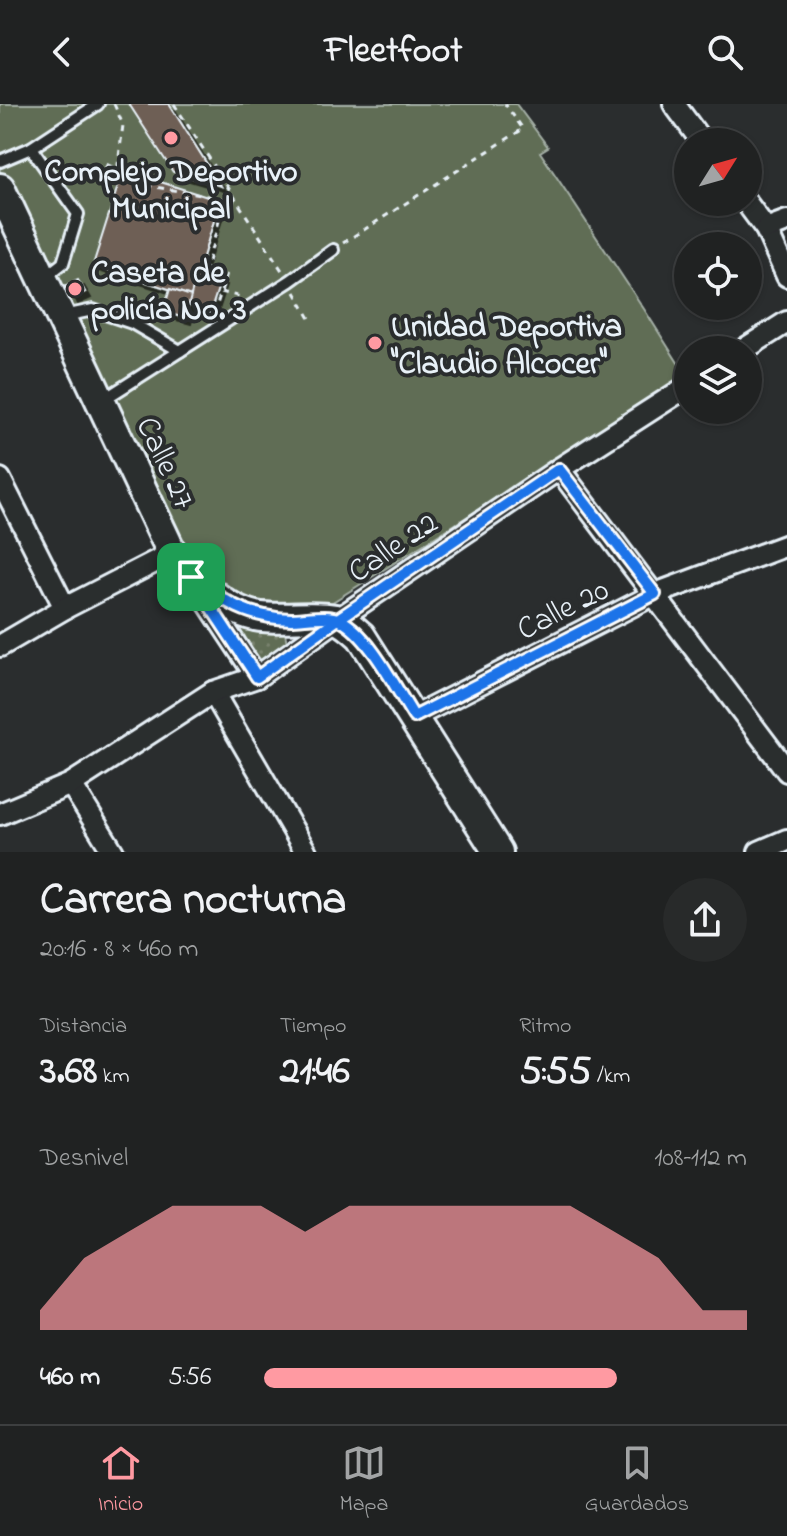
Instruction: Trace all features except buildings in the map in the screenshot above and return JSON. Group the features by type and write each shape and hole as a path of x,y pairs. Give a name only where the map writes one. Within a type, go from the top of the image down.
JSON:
{"main road":[{"name":"Calle 27","path":"0,188 172,553 191,577 222,600 252,615 338,619"},
{"path":"338,619 361,636 498,852"}],"street":[{"path":"674,104 692,128"},
{"path":"756,216 766,229 787,276"},
{"path":"766,229 787,221"},
{"path":"762,338 787,322"},
{"name":"Calle 22","path":"0,814 71,784 213,692 257,677 559,469 674,395"},
{"path":"559,469 787,771"},
{"path":"0,479 65,608"},
{"name":"Calle 20","path":"414,717 655,594 787,545"},
{"path":"0,646 65,608 172,553"},
{"path":"191,577 257,677"},
{"path":"213,692 306,852"},
{"path":"71,784 113,852"},
{"path":"759,852 787,840"}],"lane":[{"path":"0,161 31,148 98,104"},
{"path":"31,148 78,214 63,263 43,278"},
{"path":"101,401 290,281 333,250"},
{"path":"62,317 93,310 132,323 180,351"}],"path":[{"path":"114,104 123,125 118,165 142,174 138,184 235,201"},
{"path":"174,104 290,281 312,322"},
{"path":"333,250 523,129 505,104"},
{"path":"209,333 227,273 206,269 225,199"}],"green space":[{"name":"Unidad Deportiva \"Claudio Alcocer\"","path":"0,104 516,104 548,147 540,152 674,356 674,385 331,603 290,608 237,596 184,548 0,172"},
{"path":"227,619 251,629 285,633 287,643 261,661 254,661"}],"place":[{"name":"Complejo Deportivo Municipal","path":"171,138"},
{"name":"Caseta de policía No. 3","path":"75,289"},
{"name":"Unidad Deportiva \"Claudio Alcocer\"","path":"375,343"}],"route":[{"path":"191,577 222,600 252,615 338,619 361,636 414,717 655,594 559,469 338,619 257,677 191,577"}]}
